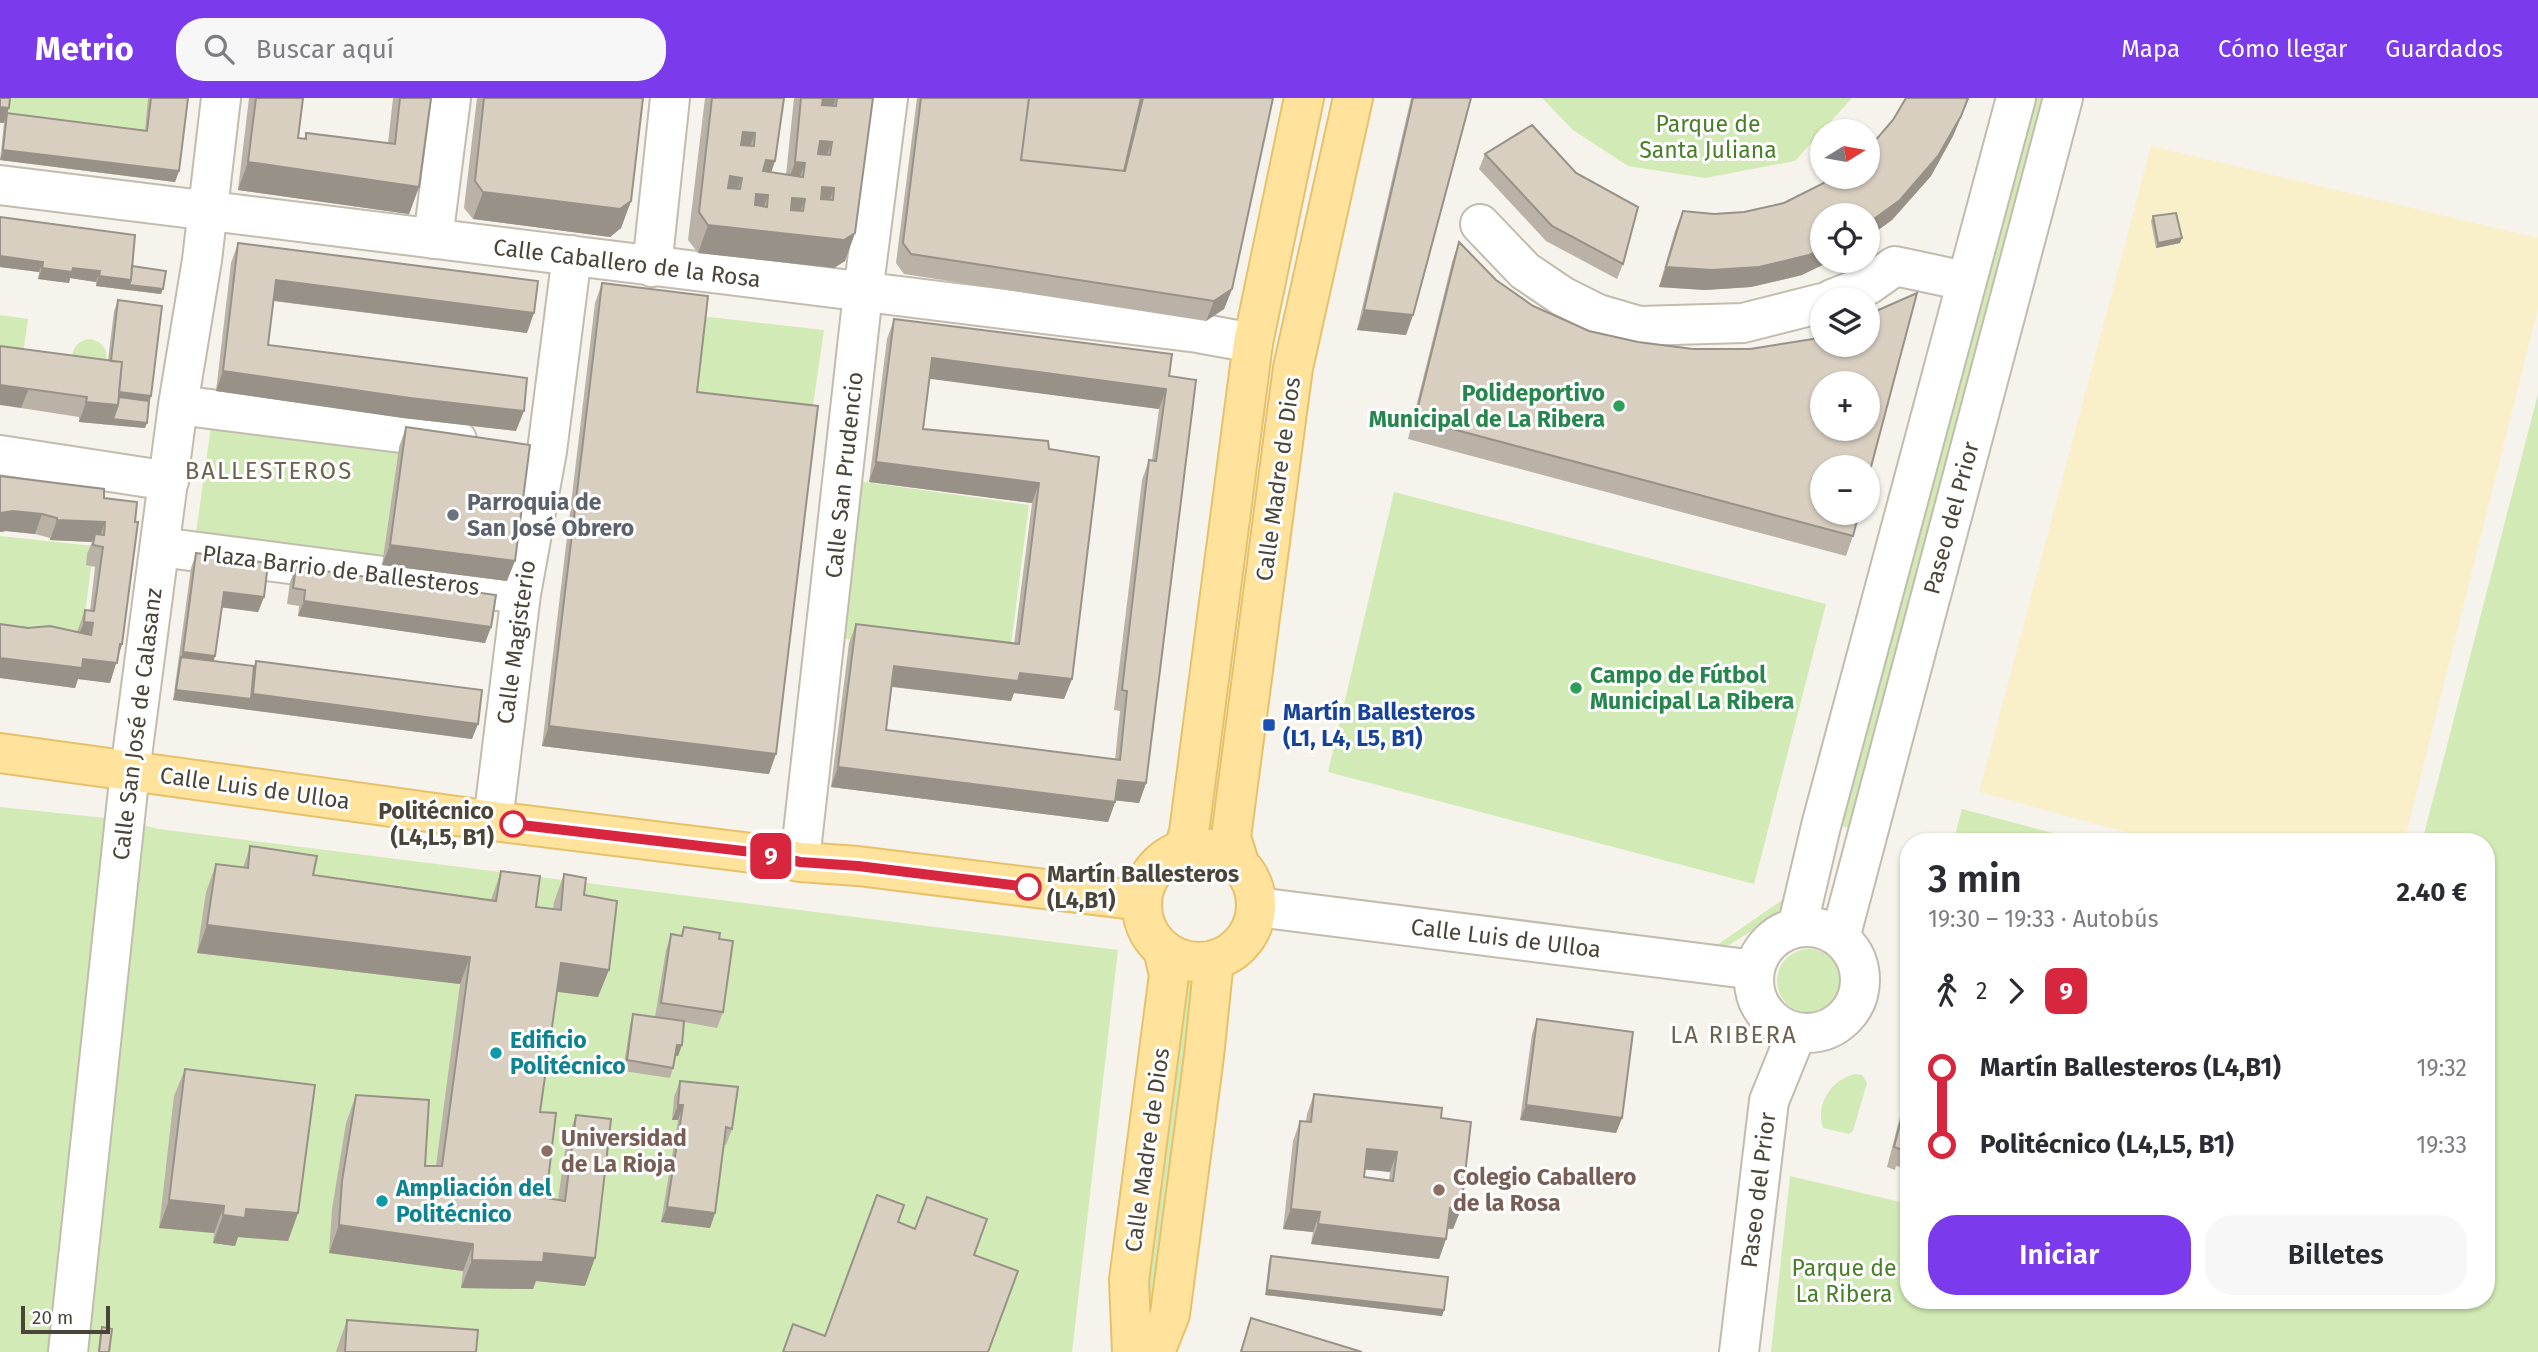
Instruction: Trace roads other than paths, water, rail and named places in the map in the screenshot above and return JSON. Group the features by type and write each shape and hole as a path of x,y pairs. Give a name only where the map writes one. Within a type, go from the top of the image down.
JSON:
{"main road":[{"name":"Calle Madre de Dios","path":"1184,849 1189,832 1253,343 1304,98"},
{"name":"Calle Madre de Dios","path":"1239,863 1231,837 1288,401 1353,98"},
{"name":"Calle Luis de Ulloa","path":"0,753 493,821 760,853 800,862 858,866 1142,901"},
{"path":"1203,847 1223,852 1239,863 1254,886 1257,907 1254,922 1239,946 1214,960 1196,962 1178,958 1163,949 1147,927 1142,901 1148,878 1163,860 1184,849 1203,847"},
{"name":"Calle Luis de Ulloa","path":"760,853 801,851 858,866"},
{"name":"Calle Madre de Dios","path":"1132,1352 1129,1280 1169,975 1163,949"},
{"name":"Calle Madre de Dios","path":"1155,1352 1170,1314 1205,1056 1214,960"}],"street":[{"name":"Calle San José de Calasanz","path":"68,1352 130,771 178,405 202,260 221,98"},
{"path":"433,239 451,98"},
{"path":"652,267 670,98"},
{"name":"Calle San Prudencio","path":"801,851 863,293 888,98"},
{"name":"Paseo del Prior","path":"1797,928 1965,281 2016,98"},
{"name":"Paseo del Prior","path":"1840,939 2063,98"},
{"name":"Calle Caballero de la Rosa","path":"0,185 1198,333 1253,343"},
{"path":"1479,224 1525,271 1562,296 1598,314 1639,326 1743,323 1810,306"},
{"name":"Calle Magisterio","path":"493,821 522,594 518,448 572,255"},
{"path":"1863,287 1895,266 1965,281"},
{"path":"178,405 518,448"},
{"path":"0,455 170,481"},
{"name":"Plaza Barrio de Ballesteros","path":"160,547 522,594"},
{"name":"Calle Luis de Ulloa","path":"1257,907 1755,970"},
{"path":"1797,928 1825,930 1840,939 1851,950 1858,966 1860,984 1856,1002 1846,1017 1832,1027 1815,1033 1797,1032 1769,1017 1759,1003 1755,970 1760,955 1769,943 1782,933 1797,928"},
{"name":"Paseo del Prior","path":"1739,1352 1769,1101 1797,1032"}],"place":[{"name":"Polideportivo Municipal de La Ribera","path":"1619,406"},
{"name":"Parroquia de San José Obrero","path":"453,515"},
{"name":"Campo de Fútbol Municipal La Ribera","path":"1576,688"},
{"name":"Martín Ballesteros (L1, L4, L5, B1)","path":"1269,725"},
{"name":"Politécnico (L4,L5, B1)","path":"513,824"},
{"name":"Martín Ballesteros (L4,B1)","path":"1028,887"},
{"name":"Edificio Politécnico","path":"496,1053"},
{"name":"Universidad de La Rioja","path":"547,1151"},
{"name":"Colegio Caballero de la Rosa","path":"1439,1190"},
{"name":"Ampliación del Politécnico","path":"382,1201"}],"district":[{"name":"BALLESTEROS","path":"269,471"},
{"name":"LA RIBERA","path":"1734,1035"}],"park label":[{"name":"Parque de Santa Juliana","path":"1708,137"},
{"name":"Parque de La Ribera","path":"1844,1281"}]}
